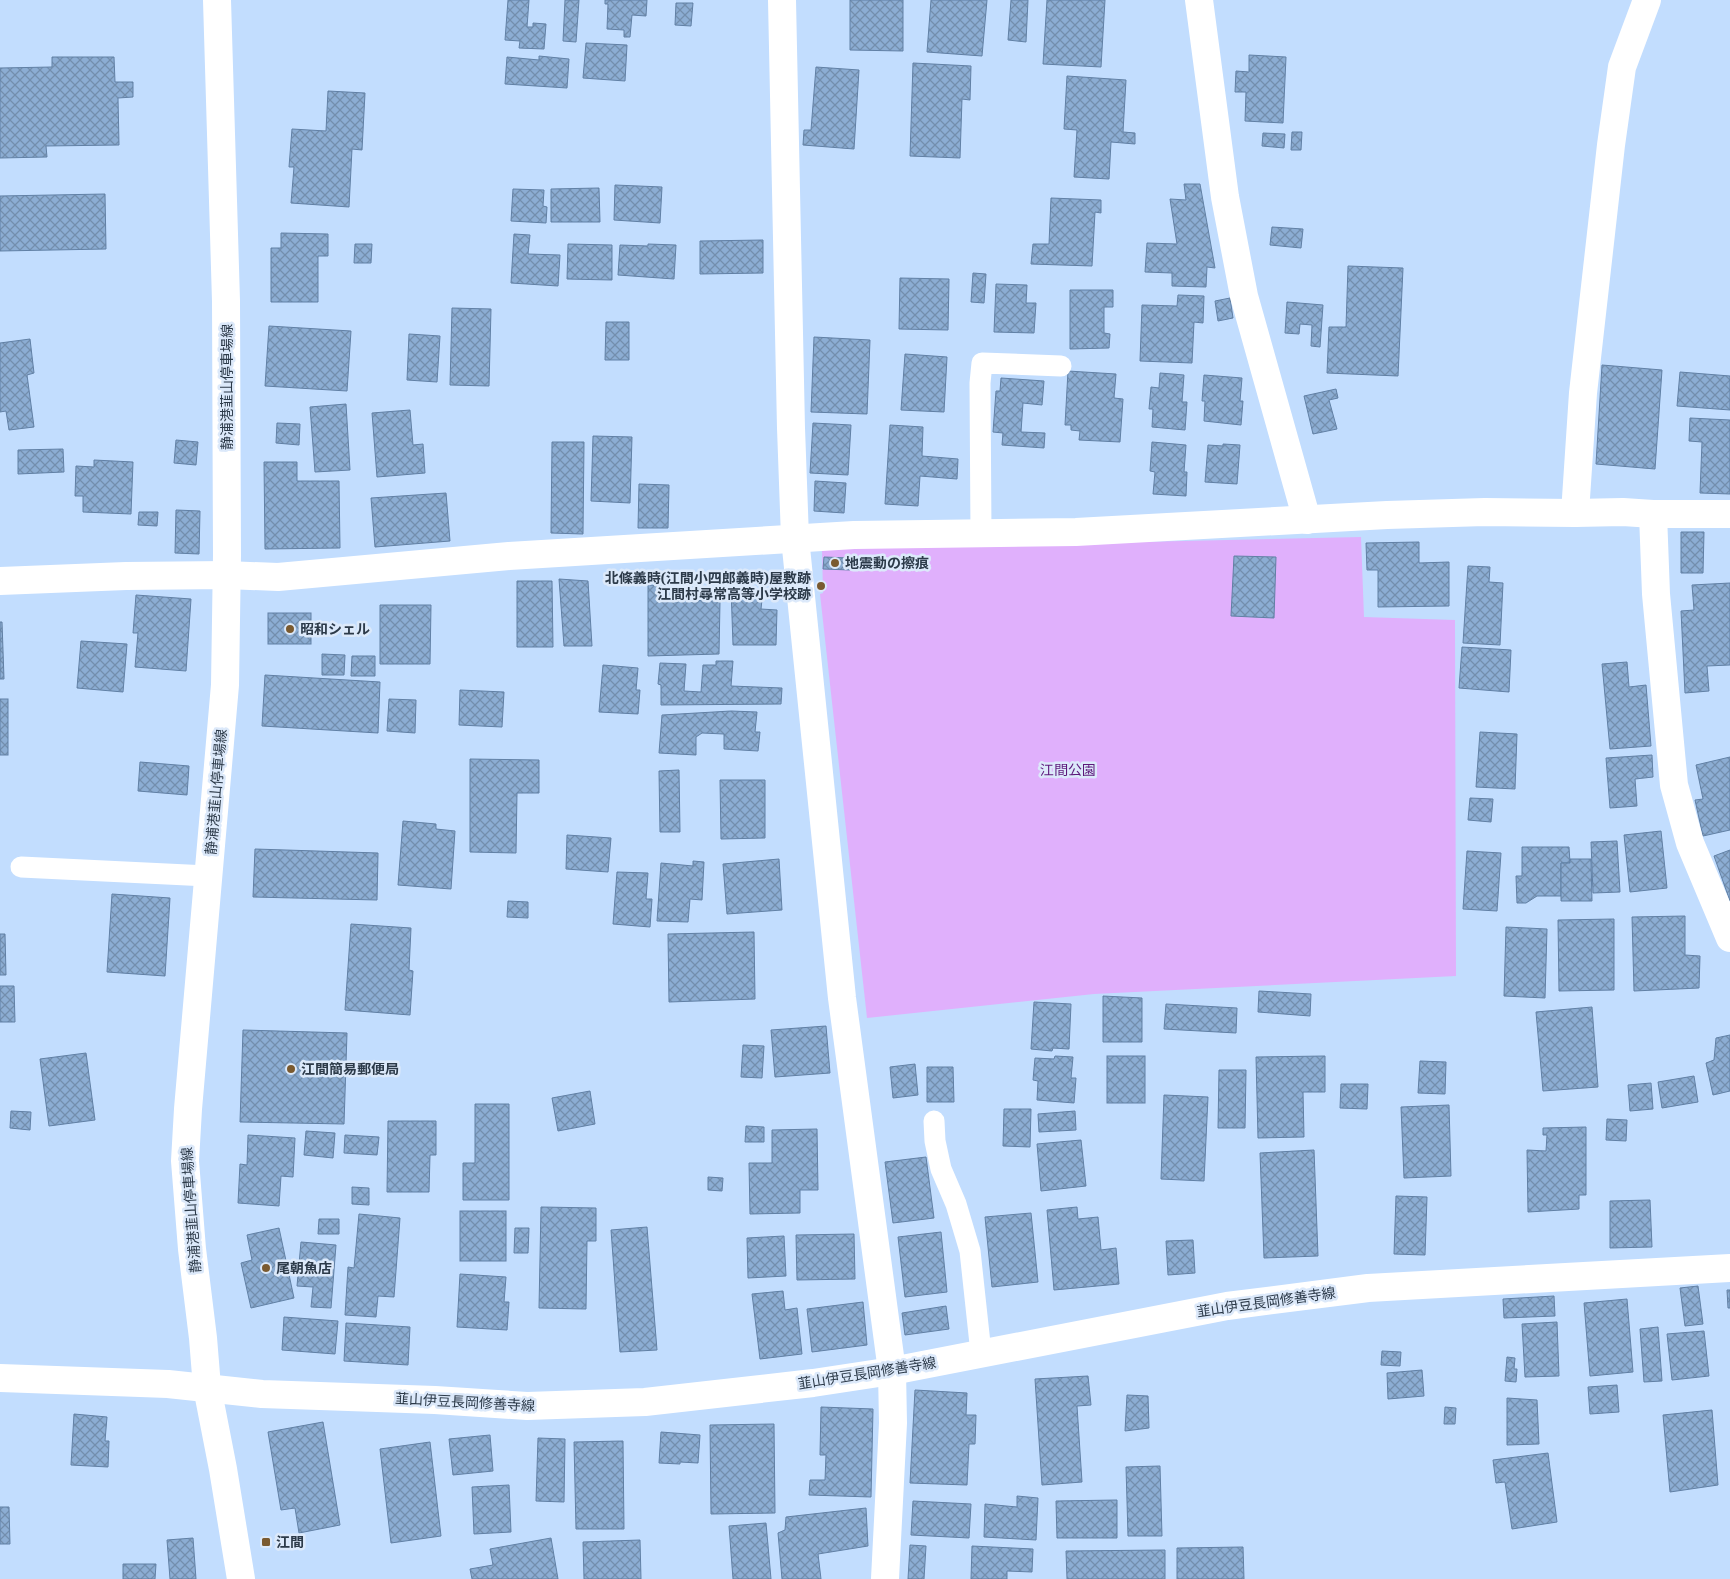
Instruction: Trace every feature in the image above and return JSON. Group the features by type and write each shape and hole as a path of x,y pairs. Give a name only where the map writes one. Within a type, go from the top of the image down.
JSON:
{"street":[{"name":"静浦港韮山停車場線","path":"217,0 226,301 227,555 225,686 185,1161 192,1250 204,1338 206,1387 223,1469 242,1579"},
{"path":"782,0 790,418 795,538 842,998 892,1371 893,1423 885,1579"},
{"path":"1199,0 1225,197 1244,296 1307,520"},
{"path":"1574,513 1583,393 1611,145 1622,67 1647,0"},
{"path":"0,581 226,574 278,577 509,556 854,535 1076,532 1387,515 1485,512 1730,514"},
{"path":"1653,514 1656,594 1674,785 1690,843 1730,938"},
{"name":"韮山伊豆長岡修善寺線","path":"0,1378 206,1387 262,1394 434,1400 527,1406 645,1402 813,1383 892,1371 1227,1306 1368,1288 1730,1268"}],"lane":[{"path":"981,534 980,383 982,363 1060,366"},
{"path":"20,868 208,876"},
{"path":"934,1121 935,1141 941,1169 956,1204 970,1251 981,1353"}],"green space":[{"name":"江間公園","path":"1361,537 1364,617 1455,620 1456,976 1094,994 867,1018 820,594 823,593 822,549"}],"building":[{"path":"508,0 529,0 527,27 533,27 533,23 546,24 544,49 519,48 520,41 505,40"},
{"path":"565,0 579,0 576,42 563,41"},
{"path":"605,0 647,0 646,16 632,15 630,37 624,37 624,30 607,29 608,4 605,4"},
{"path":"850,0 903,0 903,51 850,50"},
{"path":"931,0 987,0 982,56 927,52"},
{"path":"1011,0 1028,0 1026,42 1008,40"},
{"path":"1047,0 1105,0 1101,67 1043,64"},
{"path":"676,3 693,3 691,26 675,25"},
{"path":"586,43 627,45 625,81 583,78"},
{"path":"1249,55 1286,57 1283,123 1245,121 1246,92 1235,92 1236,71 1249,72"},
{"path":"539,56 569,59 567,88 505,84 507,57 539,60"},
{"path":"52,57 114,57 115,82 133,82 133,97 118,98 119,145 46,146 47,157 0,158 0,68 52,67"},
{"path":"913,63 971,66 970,100 962,99 960,158 910,156"},
{"path":"816,67 859,70 854,149 803,145 804,130 811,130"},
{"path":"1067,76 1126,80 1123,132 1135,133 1135,144 1111,142 1109,179 1074,177 1077,130 1064,129"},
{"path":"328,91 365,93 362,150 352,149 349,207 291,203 294,167 289,167 292,129 326,131"},
{"path":"1292,132 1302,132 1301,150 1291,150"},
{"path":"1263,133 1285,134 1284,148 1262,146"},
{"path":"1184,184 1200,184 1215,268 1207,267 1206,287 1172,286 1172,273 1145,272 1147,243 1177,244 1170,199 1186,200"},
{"path":"615,185 662,187 660,223 614,220"},
{"path":"599,188 600,222 551,222 551,189"},
{"path":"513,189 544,190 543,206 547,207 546,223 511,221"},
{"path":"105,194 106,249 0,251 0,196"},
{"path":"1051,198 1101,200 1101,213 1095,212 1092,266 1031,264 1033,244 1049,244"},
{"path":"1272,227 1303,229 1301,248 1270,245"},
{"path":"281,233 328,234 328,256 318,256 318,302 271,302 271,248 281,248"},
{"path":"514,234 530,235 528,254 560,255 558,286 511,283"},
{"path":"763,240 763,273 700,274 700,241"},
{"path":"355,244 372,244 371,263 354,263"},
{"path":"568,244 612,245 612,280 567,279"},
{"path":"648,244 676,245 674,279 618,275 620,245 648,246"},
{"path":"1348,266 1403,268 1398,376 1327,373 1329,327 1346,327"},
{"path":"973,273 986,274 984,303 971,302"},
{"path":"900,278 949,279 948,330 899,329"},
{"path":"996,284 1027,285 1026,303 1036,303 1034,333 994,332"},
{"path":"1070,290 1113,290 1113,307 1104,307 1104,333 1110,334 1109,348 1070,349"},
{"path":"1178,295 1204,296 1203,323 1194,322 1192,363 1140,361 1142,305 1177,306"},
{"path":"1230,298 1233,318 1218,321 1215,301"},
{"path":"1287,302 1323,305 1320,347 1311,346 1312,325 1300,324 1299,334 1285,333"},
{"path":"452,308 491,309 489,386 450,385"},
{"path":"606,322 629,322 629,360 605,360"},
{"path":"269,326 351,331 347,391 265,386"},
{"path":"409,334 440,336 437,382 407,380"},
{"path":"814,337 870,340 867,414 811,412"},
{"path":"30,339 34,373 27,375 34,427 9,430 6,411 0,412 0,343"},
{"path":"905,354 947,357 944,412 901,410"},
{"path":"1602,365 1662,370 1655,469 1596,464"},
{"path":"1068,371 1116,374 1114,398 1123,399 1120,442 1079,440 1080,431 1071,430 1071,425 1065,425"},
{"path":"1680,372 1730,376 1730,410 1677,406"},
{"path":"1160,373 1184,375 1182,402 1187,402 1185,430 1152,427 1153,409 1149,409 1151,387 1159,388"},
{"path":"1204,375 1242,378 1240,401 1243,401 1241,425 1204,421 1205,401 1202,401"},
{"path":"1001,378 1044,381 1042,405 1023,403 1021,432 1045,433 1044,448 1002,445 1003,433 993,432 996,391 1000,391"},
{"path":"1336,389 1338,398 1329,400 1337,429 1313,434 1304,396"},
{"path":"346,404 350,470 315,472 310,407"},
{"path":"410,410 413,445 423,444 425,473 377,477 372,413"},
{"path":"1690,418 1730,420 1730,494 1700,493 1702,442 1689,441"},
{"path":"277,423 300,424 299,445 276,443"},
{"path":"813,423 851,425 848,475 810,473"},
{"path":"890,425 923,427 922,456 958,459 957,479 920,476 918,506 885,504"},
{"path":"593,436 632,437 630,503 591,501"},
{"path":"176,440 198,442 196,465 174,463"},
{"path":"552,442 584,442 583,534 551,533"},
{"path":"1152,442 1186,445 1184,472 1187,472 1186,496 1153,494 1155,472 1150,471"},
{"path":"1223,444 1240,445 1237,484 1205,482 1208,445 1223,446"},
{"path":"63,449 64,472 18,474 18,450"},
{"path":"94,460 133,462 131,514 83,512 83,496 75,496 76,466 94,467"},
{"path":"264,462 297,462 297,481 339,481 340,548 265,549"},
{"path":"815,481 846,483 844,513 814,511"},
{"path":"639,484 669,485 668,528 638,528"},
{"path":"446,493 450,541 375,547 371,498"},
{"path":"176,510 200,511 199,554 175,553"},
{"path":"139,512 158,512 157,526 138,525"},
{"path":"1681,532 1704,532 1703,573 1681,573"},
{"path":"1419,542 1419,563 1449,562 1449,606 1378,607 1378,570 1367,570 1366,543"},
{"path":"1234,556 1276,557 1274,618 1231,616"},
{"path":"824,557 850,558 850,570 823,569"},
{"path":"1468,566 1490,567 1489,582 1503,583 1500,645 1463,643"},
{"path":"559,579 588,581 592,646 564,646"},
{"path":"517,581 552,581 553,647 517,647"},
{"path":"1730,583 1730,665 1707,666 1709,691 1685,693 1681,611 1694,610 1692,585"},
{"path":"648,585 684,587 683,600 720,601 719,654 648,656"},
{"path":"731,588 763,590 761,609 777,610 776,645 733,645"},
{"path":"136,595 191,599 186,671 135,667 138,633 133,633"},
{"path":"380,605 431,605 430,664 380,664"},
{"path":"268,613 311,613 311,644 268,644"},
{"path":"0,622 2,622 4,679 0,679"},
{"path":"81,641 127,644 123,692 77,688"},
{"path":"1462,647 1511,650 1509,692 1459,688"},
{"path":"322,654 345,655 344,675 322,675"},
{"path":"352,656 375,656 375,676 351,676"},
{"path":"716,661 733,661 731,686 782,688 781,704 661,705 661,685 658,684 660,663 686,664 684,691 701,692 703,665 716,665"},
{"path":"1627,662 1629,687 1646,685 1651,746 1610,749 1602,664"},
{"path":"603,665 638,668 636,690 640,690 638,714 599,712"},
{"path":"265,675 380,682 378,733 262,726"},
{"path":"460,690 504,692 502,727 459,725"},
{"path":"0,699 8,699 8,755 0,755"},
{"path":"389,699 416,700 415,733 387,731"},
{"path":"731,711 757,712 755,732 760,732 758,751 724,749 724,734 702,733 696,737 696,755 659,753 662,715"},
{"path":"1480,732 1517,734 1515,789 1476,787"},
{"path":"1652,755 1653,777 1635,779 1637,806 1610,808 1606,758"},
{"path":"1730,757 1730,830 1703,836 1695,800 1703,799 1696,765"},
{"path":"470,759 539,760 539,793 517,793 516,853 470,852"},
{"path":"140,762 189,766 187,795 138,791"},
{"path":"679,770 680,832 660,832 659,771"},
{"path":"720,780 765,780 765,838 721,839"},
{"path":"1470,798 1493,799 1491,822 1468,820"},
{"path":"403,821 436,824 436,829 455,831 451,889 398,885"},
{"path":"1661,831 1667,888 1630,892 1624,835"},
{"path":"567,835 611,838 608,872 566,869"},
{"path":"1617,841 1620,892 1593,893 1591,842"},
{"path":"1522,847 1569,847 1570,863 1561,863 1561,896 1537,896 1526,903 1517,903 1516,876 1522,876"},
{"path":"255,849 378,853 377,900 253,897"},
{"path":"1730,850 1730,901 1714,856"},
{"path":"1467,851 1501,853 1497,911 1463,909"},
{"path":"779,859 782,910 727,914 723,864"},
{"path":"1570,859 1591,859 1592,901 1561,901 1561,863 1570,863"},
{"path":"693,861 704,862 702,900 690,899 688,922 657,921 661,863 693,866"},
{"path":"617,872 648,873 646,899 652,899 650,927 613,924"},
{"path":"112,894 170,898 165,976 107,972"},
{"path":"508,901 528,902 528,918 507,917"},
{"path":"1685,916 1685,955 1700,956 1699,988 1634,991 1632,917"},
{"path":"1614,919 1614,990 1559,991 1558,920"},
{"path":"351,924 411,928 409,970 413,971 410,1015 345,1010"},
{"path":"1506,927 1547,929 1545,998 1504,996"},
{"path":"754,932 755,999 669,1002 668,934"},
{"path":"0,934 5,934 6,975 0,975"},
{"path":"0,986 14,986 15,1022 0,1022"},
{"path":"1259,991 1311,994 1310,1016 1258,1012"},
{"path":"1103,996 1142,998 1142,1042 1103,1042"},
{"path":"1034,1002 1071,1004 1069,1049 1053,1048 1052,1051 1031,1049"},
{"path":"1166,1004 1237,1008 1236,1033 1164,1029"},
{"path":"1592,1007 1598,1087 1543,1091 1536,1012"},
{"path":"826,1026 830,1073 775,1077 771,1030"},
{"path":"243,1030 347,1033 344,1124 240,1122"},
{"path":"1730,1035 1730,1091 1713,1095 1706,1063 1714,1060 1716,1038"},
{"path":"743,1045 764,1046 762,1078 741,1077"},
{"path":"86,1053 95,1120 49,1126 40,1059"},
{"path":"1055,1056 1073,1057 1071,1078 1076,1078 1074,1103 1037,1100 1038,1081 1033,1080 1035,1058 1054,1059"},
{"path":"1107,1056 1145,1056 1145,1103 1107,1103"},
{"path":"1325,1056 1325,1092 1303,1092 1304,1137 1258,1138 1256,1057"},
{"path":"1420,1061 1446,1062 1445,1094 1418,1093"},
{"path":"915,1064 918,1095 893,1098 890,1067"},
{"path":"927,1067 953,1067 954,1102 927,1102"},
{"path":"1219,1070 1246,1070 1245,1128 1218,1128"},
{"path":"1694,1076 1698,1102 1662,1108 1658,1082"},
{"path":"1651,1083 1653,1109 1630,1111 1628,1085"},
{"path":"1341,1084 1368,1084 1367,1109 1340,1108"},
{"path":"590,1091 595,1124 558,1131 552,1098"},
{"path":"1164,1095 1208,1097 1204,1181 1161,1179"},
{"path":"475,1104 509,1104 509,1200 463,1200 463,1163 475,1163"},
{"path":"1449,1105 1451,1176 1404,1178 1401,1107"},
{"path":"1004,1109 1031,1109 1030,1147 1003,1146"},
{"path":"11,1111 31,1112 30,1130 10,1128"},
{"path":"1075,1111 1076,1130 1039,1132 1038,1114"},
{"path":"1607,1119 1627,1120 1626,1141 1606,1140"},
{"path":"388,1121 436,1121 436,1155 430,1155 429,1192 387,1192"},
{"path":"746,1126 764,1127 764,1142 745,1142"},
{"path":"1586,1127 1586,1195 1579,1195 1579,1209 1528,1212 1527,1150 1546,1151 1547,1135 1543,1135 1543,1128"},
{"path":"817,1129 818,1190 800,1190 800,1213 750,1214 749,1163 772,1163 772,1130"},
{"path":"306,1131 335,1133 333,1158 304,1155"},
{"path":"248,1135 295,1138 293,1177 281,1176 279,1206 238,1203 240,1164 247,1165"},
{"path":"345,1135 379,1137 377,1155 344,1153"},
{"path":"1081,1140 1086,1186 1041,1191 1037,1144"},
{"path":"1314,1150 1318,1256 1264,1258 1260,1153"},
{"path":"926,1157 934,1218 893,1223 885,1162"},
{"path":"708,1177 723,1178 722,1191 708,1190"},
{"path":"352,1187 369,1188 369,1205 352,1204"},
{"path":"1396,1196 1427,1197 1425,1255 1394,1254"},
{"path":"1650,1200 1652,1247 1610,1248 1610,1201"},
{"path":"541,1207 596,1208 596,1241 587,1241 586,1309 539,1308"},
{"path":"1077,1207 1078,1219 1098,1217 1101,1250 1116,1248 1119,1284 1054,1290 1047,1210"},
{"path":"460,1211 506,1211 506,1261 460,1261"},
{"path":"1031,1213 1038,1282 992,1287 985,1217"},
{"path":"359,1214 400,1218 394,1297 378,1296 376,1317 345,1315 348,1267 354,1268"},
{"path":"319,1219 339,1219 339,1234 318,1234"},
{"path":"647,1227 657,1350 620,1352 611,1230"},
{"path":"279,1228 294,1298 251,1308 241,1263 252,1260 247,1235"},
{"path":"515,1228 529,1228 528,1253 514,1253"},
{"path":"941,1232 947,1292 905,1297 898,1237"},
{"path":"854,1234 855,1279 797,1280 796,1235"},
{"path":"784,1236 786,1276 748,1278 747,1238"},
{"path":"1193,1240 1195,1273 1168,1275 1166,1241"},
{"path":"301,1242 336,1245 331,1308 311,1307 313,1287 297,1286"},
{"path":"460,1274 506,1277 504,1302 509,1302 507,1330 457,1327"},
{"path":"1698,1286 1703,1324 1685,1326 1680,1288"},
{"path":"1727,1290 1730,1290 1730,1308 1728,1308"},
{"path":"783,1291 785,1310 797,1308 802,1354 760,1359 752,1294"},
{"path":"1554,1296 1555,1316 1504,1318 1503,1299"},
{"path":"1627,1299 1633,1372 1590,1376 1584,1303"},
{"path":"863,1302 867,1345 812,1352 807,1309"},
{"path":"946,1306 949,1329 905,1335 902,1313"},
{"path":"284,1317 338,1321 335,1354 282,1350"},
{"path":"1557,1322 1559,1376 1525,1377 1522,1324"},
{"path":"346,1323 410,1327 408,1365 344,1361"},
{"path":"1658,1327 1662,1381 1644,1382 1640,1329"},
{"path":"1704,1331 1709,1376 1672,1380 1667,1334"},
{"path":"1382,1351 1401,1352 1400,1366 1381,1365"},
{"path":"1507,1357 1515,1358 1514,1369 1517,1369 1516,1382 1505,1381"},
{"path":"1422,1370 1424,1396 1388,1399 1387,1373"},
{"path":"1088,1376 1091,1405 1077,1406 1082,1482 1042,1485 1035,1379"},
{"path":"1617,1385 1619,1412 1590,1414 1588,1387"},
{"path":"915,1390 967,1393 966,1415 976,1415 975,1444 969,1444 967,1485 910,1483"},
{"path":"1127,1395 1148,1396 1149,1428 1125,1431"},
{"path":"1507,1398 1537,1400 1539,1444 1507,1445"},
{"path":"821,1407 873,1409 871,1497 809,1495 810,1480 825,1480 826,1455 820,1455"},
{"path":"1445,1407 1456,1408 1455,1424 1444,1424"},
{"path":"1712,1410 1718,1485 1670,1492 1663,1415"},
{"path":"74,1414 107,1417 105,1441 109,1441 108,1467 71,1465"},
{"path":"323,1422 340,1525 299,1533 295,1508 281,1510 268,1432"},
{"path":"774,1424 775,1513 711,1514 710,1425"},
{"path":"661,1432 700,1435 698,1463 659,1463"},
{"path":"490,1435 493,1471 453,1475 449,1439"},
{"path":"538,1438 565,1439 564,1502 536,1501"},
{"path":"623,1441 624,1529 576,1529 574,1442"},
{"path":"430,1442 441,1536 391,1543 380,1449"},
{"path":"1548,1453 1557,1522 1512,1529 1505,1482 1496,1483 1493,1460"},
{"path":"1160,1466 1162,1536 1128,1536 1126,1467"},
{"path":"509,1485 511,1532 474,1534 472,1487"},
{"path":"1017,1496 1038,1498 1036,1540 984,1537 985,1504 1017,1507"},
{"path":"1117,1500 1117,1538 1057,1538 1056,1501"},
{"path":"913,1501 971,1504 969,1538 911,1535"},
{"path":"0,1507 9,1507 10,1544 0,1544"},
{"path":"866,1508 868,1546 818,1554 821,1579 782,1579 778,1533 785,1530 786,1517"},
{"path":"766,1523 771,1579 733,1579 729,1526"},
{"path":"193,1538 196,1579 170,1579 167,1540"},
{"path":"551,1538 558,1579 472,1579 470,1569 493,1565 490,1549"},
{"path":"640,1540 641,1579 584,1579 583,1542"},
{"path":"910,1545 926,1546 924,1579 908,1579"},
{"path":"972,1546 1033,1549 1032,1572 1007,1571 1007,1579 971,1579"},
{"path":"1243,1547 1244,1579 1177,1579 1177,1548"},
{"path":"1165,1550 1165,1579 1067,1579 1066,1551"},
{"path":"123,1564 156,1564 155,1579 123,1579"}],"place":[{"name":"地震動の擦痕","path":"835,563"},
{"name":"北條義時(江間小四郎義時)屋敷跡 江間村尋常高等小学校跡","path":"821,586"},
{"name":"昭和シェル","path":"290,629"},
{"name":"江間簡易郵便局","path":"291,1069"},
{"name":"尾朝魚店","path":"266,1268"},
{"name":"江間","path":"266,1542"}]}
